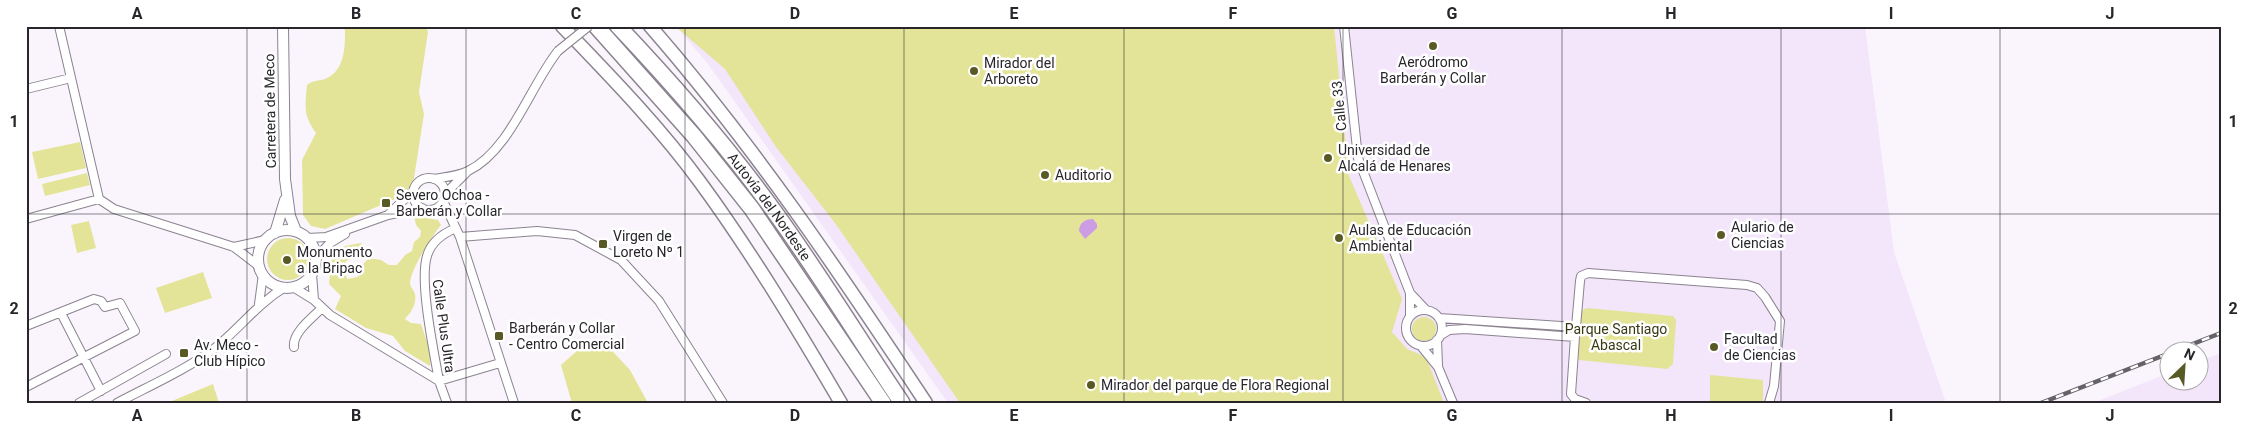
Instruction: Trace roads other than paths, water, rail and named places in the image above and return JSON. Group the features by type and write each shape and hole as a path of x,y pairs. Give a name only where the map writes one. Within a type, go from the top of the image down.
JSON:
{"highway":[{"path":"562,26 623,90 700,182 784,306 841,403"},
{"path":"581,26 694,136"},
{"path":"596,26 694,136 752,209 883,403"},
{"name":"Autovía del Nordeste","path":"618,26 706,125 773,210 826,285 902,403"},
{"path":"650,26 697,80 775,183 842,276 926,403"}],"street":[{"path":"59,26 99,199 114,209 234,247 262,270 272,283 289,287 314,300 321,309 439,381 500,362"},
{"name":"Carretera de Meco","path":"283,26 286,194"},
{"path":"434,209 467,172 479,165 501,142 546,66 558,51 589,26"},
{"name":"Calle 33","path":"1344,26 1358,158 1410,293 1410,316"},
{"path":"26,89 71,78"},
{"path":"388,215 414,190 421,180 467,172"},
{"path":"434,179 440,183 451,219 460,237 514,403"},
{"path":"414,190 414,199 422,208"},
{"path":"286,194 290,216 296,231"},
{"path":"275,233 281,218 286,194"},
{"path":"26,219 99,199"},
{"path":"308,238 326,236 356,228 388,215 422,208 434,209 451,219"},
{"path":"316,258 330,243 356,228"},
{"name":"Calle Plus Ultra","path":"447,403 439,381 425,292 424,269 427,254 434,243 446,232 456,228"},
{"path":"234,247 265,240 275,233 285,230 296,231 308,238 315,251 316,258 312,274 314,300"},
{"path":"460,237 537,231 575,235 620,260 659,301 723,403"},
{"path":"259,304 262,270 260,250 265,240"},
{"path":"1586,403 1575,399 1571,394 1580,281 1581,276 1588,273 1747,285 1757,288 1780,320 1774,386 1770,403"},
{"path":"117,403 191,364 237,329 259,304 289,287 304,282 312,274"},
{"name":"Calle 33","path":"1410,293 1426,310"},
{"path":"26,326 94,299 100,301 105,307 120,303 135,331 28,384"},
{"path":"294,347 293,341 321,309"},
{"path":"1453,403 1438,368 1421,346 1412,342 1406,333 1410,316 1426,310 1439,318 1576,327"},
{"path":"61,313 85,356 101,391"},
{"path":"1438,368 1441,323 1439,318"},
{"path":"1421,346 1433,344 1449,330 1465,329 1575,337"},
{"path":"79,403 166,354"}],"railway":[{"path":"2198,342 2221,333"},
{"path":"2041,403 2160,357"}],"place":[{"name":"Aeródromo Barberán y Collar","path":"1433,46"},
{"name":"Mirador del Arboreto","path":"974,71"},
{"name":"Universidad de Alcalá de Henares","path":"1328,158"},
{"name":"Auditorio","path":"1045,175"},
{"name":"Severo Ochoa - Barberán y Collar","path":"386,203"},
{"name":"Aulario de Ciencias","path":"1721,235"},
{"name":"Aulas de Educación Ambiental","path":"1339,238"},
{"name":"Virgen de Loreto Nº 1","path":"603,244"},
{"name":"Monumento a la Bripac","path":"287,260"},
{"name":"Barberán y Collar - Centro Comercial","path":"499,336"},
{"name":"Facultad de Ciencias","path":"1714,347"},
{"name":"Av. Meco - Club Hípico","path":"184,353"},
{"name":"Mirador del parque de Flora Regional","path":"1091,385"}],"park label":[{"name":"Parque Santiago Abascal","path":"1616,338"}]}
